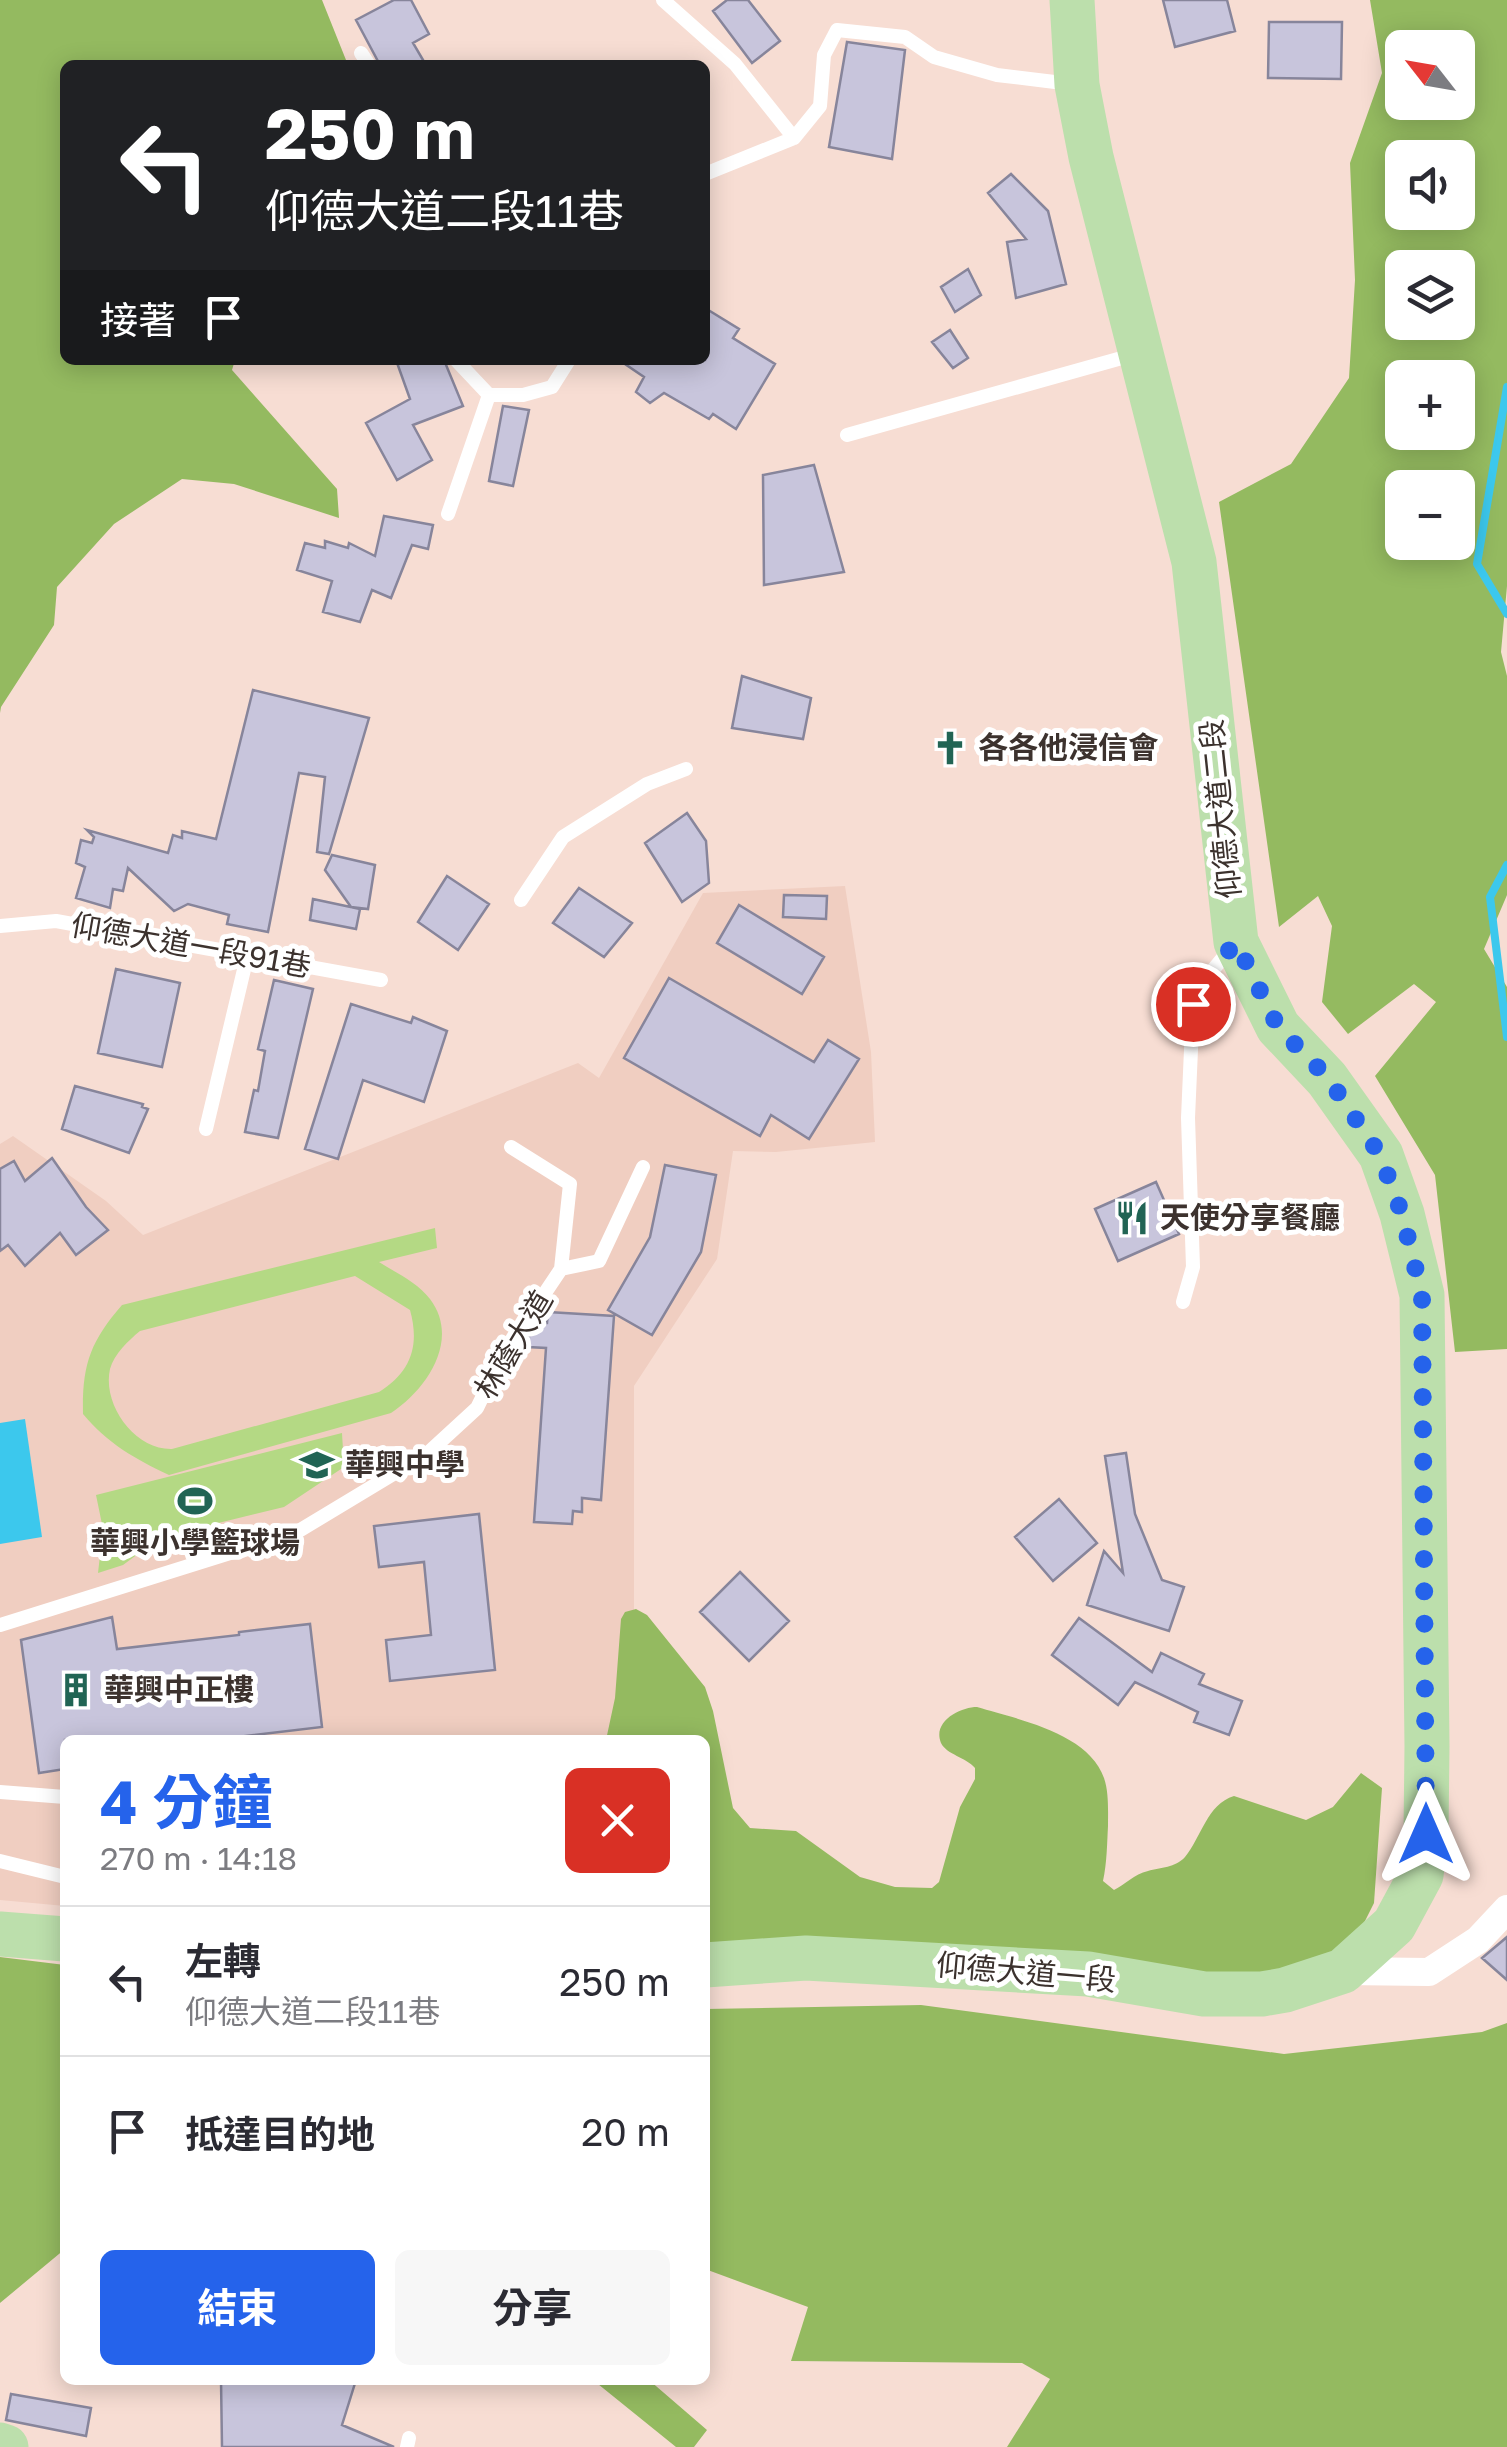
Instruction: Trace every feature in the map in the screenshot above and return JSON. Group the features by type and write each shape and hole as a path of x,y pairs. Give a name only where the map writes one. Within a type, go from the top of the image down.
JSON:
{"main road":[{"name":"仰德大道二段","path":"1072,0 1077,85 1092,157 1194,562 1236,942 1278,1027 1328,1078 1380,1155 1402,1214 1422,1295 1427,1746 1424,1856 1413,1895 1394,1924 1343,1971"},
{"path":"0,1934 60,1938"},
{"name":"仰德大道一段","path":"710,1966 806,1958 1088,1974 1226,1996 1285,1990 1343,1971"}],"street":[{"path":"1343,1971 1429,1972 1478,1940 1507,1910"}],"lane":[{"path":"663,0 735,64 794,138"},
{"path":"710,172 794,138 820,106 824,55 837,30 905,37 934,57 997,76 1077,85"},
{"path":"846,434 1142,353"},
{"path":"461,365 489,395 523,395 552,387 566,365"},
{"path":"448,514 489,395"},
{"path":"522,900 563,837 647,784 686,768"},
{"name":"仰德大道一段91巷","path":"0,926 56,921 382,980"},
{"path":"1183,1302 1193,1267 1188,1118 1193,1004 1212,971 1236,942"},
{"path":"206,1129 247,958"},
{"name":"林蔭大道","path":"0,1626 297,1532 428,1453 478,1408 502,1357 561,1269 570,1184 511,1148"},
{"path":"561,1269 599,1261 643,1167"},
{"path":"0,1792 60,1797"},
{"path":"0,1861 60,1876"}],"shaded area":[{"name":"華興中學","path":"845,886 871,1052 875,1142 776,1152 733,1151 717,1259 634,1386 634,1715 628,1735 60,1735 60,1906 0,1900 0,1144 13,1136 106,1201 143,1235 578,1063 599,1078 703,893"}],"green space":[{"path":"0,0 322,0 346,60 60,60 60,365 234,365 232,370 337,489 339,518 234,484 182,479 114,524 57,587 54,625 0,713"},
{"path":"1370,0 1507,0 1507,586 1501,652 1507,676 1507,895 1484,949 1507,987 1507,1349 1455,1352 1435,1175 1375,1076 1436,1002 1414,984 1348,1034 1322,1002 1332,926 1318,896 1279,927 1219,502 1291,464 1349,378 1355,280 1350,163 1382,73"},
{"path":"435,1228 437,1248 379,1262 425,1293 439,1315 442,1331 435,1363 404,1403 391,1413 169,1475 122,1449 83,1414 90,1355 122,1305","holes":["355,1276 410,1310 414,1335 410,1357 399,1376 379,1392 172,1449 158,1447 134,1434 111,1397 112,1363 140,1331"]},
{"name":"華興小學籃球場","path":"342,1433 344,1467 284,1507 161,1537 123,1565 98,1573 103,1529 96,1495"},
{"path":"636,1609 647,1615 705,1687 733,1808 750,1828 796,1831 860,1877 895,1887 932,1888 939,1882 960,1807 975,1779 975,1768 948,1750 939,1735 950,1717 977,1707 1050,1730 1068,1739 1096,1763 1104,1778 1108,1802 1103,1881 1114,1890 1143,1872 1181,1861 1211,1814 1225,1800 1234,1796 1306,1820 1333,1807 1361,1773 1382,1788 1374,1903 1350,1951 1256,1989 710,1957 710,1735 607,1735 625,1612"},
{"path":"0,1957 60,1964 60,2253 0,2303"},
{"path":"921,2005 1284,2054 1482,2032 1507,2023 1507,2447 1007,2447 1050,2379 1022,2363 791,2361 808,2307 710,2271 710,2009"},
{"path":"599,2385 655,2385 707,2430 694,2447 676,2447"}],"water":[{"path":"25,1419 42,1537 0,1544 0,1423"}],"building":[{"path":"394,0 411,0 429,34 413,43 423,60 377,60 356,20"},
{"path":"727,0 748,0 780,41 752,63 713,11"},
{"path":"1163,0 1227,0 1235,31 1175,47"},
{"path":"1269,22 1342,22 1341,79 1268,78"},
{"path":"847,42 905,50 892,159 829,147"},
{"path":"1011,174 1048,211 1066,284 1016,298 1007,242 1026,239 988,193"},
{"path":"968,269 981,295 955,312 941,287"},
{"path":"710,311 739,329 733,338 775,364 736,429 713,414 709,419 664,393 650,403 636,392 644,377 626,365 710,365"},
{"path":"950,330 968,358 953,368 932,342"},
{"path":"398,365 446,365 463,406 413,425 432,460 397,480 366,423 410,399"},
{"path":"503,406 529,410 513,486 489,481"},
{"path":"814,465 844,572 764,585 763,475"},
{"path":"384,516 433,525 428,549 412,545 391,598 372,590 360,622 323,612 332,581 297,570 305,543 325,548 325,541 348,548 349,543 375,556"},
{"path":"742,676 811,698 803,739 732,728"},
{"path":"253,690 369,718 329,854 317,852 325,777 299,773 268,932 227,924 229,915 188,904 174,911 128,868 123,891 113,889 110,908 76,898 85,867 76,863 81,840 92,843 94,837 87,830 168,853 173,835 182,838 182,831 216,839"},
{"path":"687,813 706,841 709,883 682,902 645,843"},
{"path":"332,855 375,865 368,909 351,907 325,870"},
{"path":"447,876 489,904 458,950 418,922"},
{"path":"579,888 632,923 604,957 553,923"},
{"path":"784,895 827,896 826,919 783,917"},
{"path":"313,899 360,909 356,929 310,920"},
{"path":"739,905 824,957 802,994 717,943"},
{"path":"116,969 180,983 162,1067 98,1053"},
{"path":"669,978 814,1062 828,1040 859,1059 809,1139 771,1115 760,1136 624,1058"},
{"path":"274,980 313,989 278,1138 245,1132 254,1090 258,1091 265,1051 258,1049"},
{"path":"351,1004 411,1023 413,1017 447,1031 424,1102 363,1080 338,1159 305,1149"},
{"path":"75,1086 143,1104 148,1109 129,1153 62,1129"},
{"path":"52,1158 86,1207 108,1230 76,1255 60,1233 25,1266 8,1245 0,1251 0,1169 14,1161 25,1181"},
{"path":"665,1165 716,1175 701,1252 652,1335 608,1310 650,1237"},
{"path":"1156,1182 1179,1234 1118,1261 1095,1209"},
{"path":"548,1312 614,1316 601,1500 582,1498 582,1512 573,1511 572,1524 534,1522 546,1348 528,1347 529,1336 538,1323 547,1323"},
{"path":"1126,1453 1135,1514 1162,1580 1184,1587 1169,1631 1087,1605 1104,1551 1123,1573 1105,1456"},
{"path":"1059,1499 1097,1543 1053,1581 1015,1537"},
{"path":"479,1514 495,1670 390,1681 386,1640 431,1635 424,1562 379,1567 374,1526"},
{"path":"740,1572 789,1621 749,1661 700,1612"},
{"path":"112,1617 117,1649 310,1624 322,1727 255,1735 60,1735 60,1770 39,1773 21,1640"},
{"path":"1079,1618 1152,1672 1161,1653 1204,1674 1199,1684 1242,1701 1229,1735 1194,1722 1198,1712 1135,1682 1118,1705 1052,1655"},
{"path":"1507,1937 1507,1980 1482,1958"},
{"path":"221,2385 354,2385 342,2425 394,2447 222,2447"},
{"path":"11,2394 91,2408 86,2436 6,2420"}],"waterway":[{"path":"1507,387 1477,564 1507,614"},
{"path":"1507,865 1490,897 1507,1037"}],"place":[{"name":"各各他浸信會","path":"950,748"},
{"name":"天使分享餐廳","path":"1132,1218"},
{"name":"華興中學","path":"317,1465"},
{"name":"華興小學籃球場","path":"195,1501"},
{"name":"華興中正樓","path":"76,1690"}],"route":[{"path":"1193,1004 1212,971 1236,942 1278,1027 1328,1078 1380,1155 1402,1214 1422,1295 1426,1834"}]}
